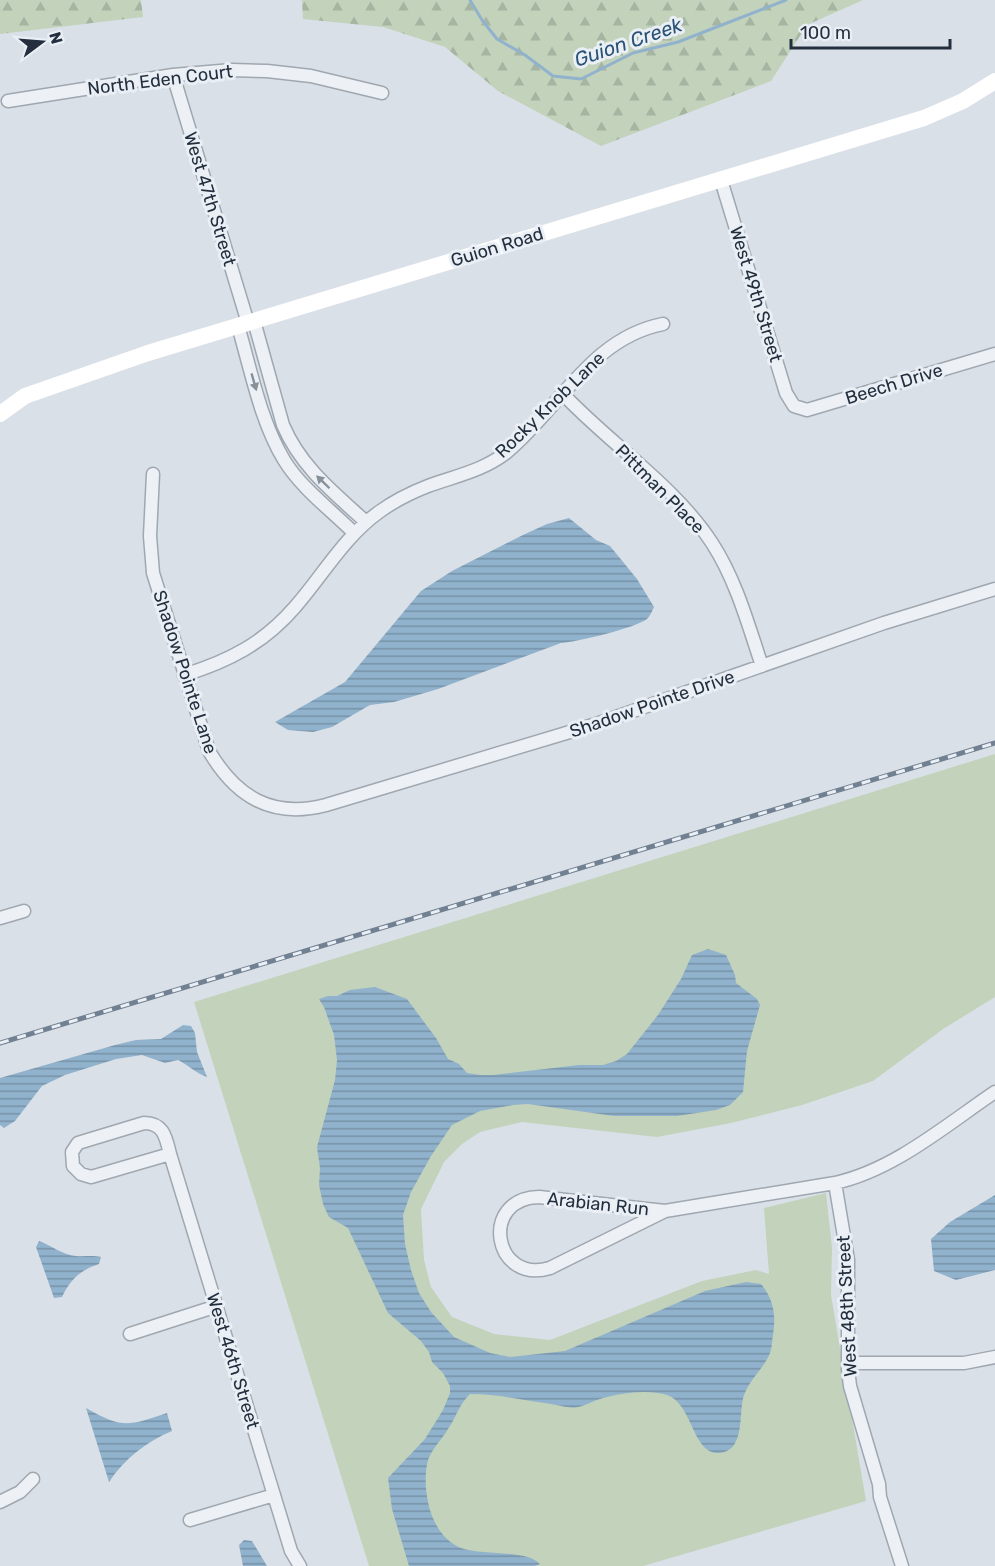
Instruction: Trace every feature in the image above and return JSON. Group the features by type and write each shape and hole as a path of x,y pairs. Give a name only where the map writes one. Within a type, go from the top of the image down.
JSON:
{"street":[{"name":"North Eden Court","path":"8,101 173,75 222,70 267,71 311,76 382,93"},
{"name":"West 47th Street","path":"173,75 246,323 289,439 312,472 366,522"},
{"name":"Guion Road","path":"0,414 15,401 32,393 148,353 924,118 963,101 995,81"},
{"name":"West 49th Street","path":"721,180 786,393 794,406"},
{"name":"West 47th Street","path":"246,323 271,435 285,462 354,533"},
{"name":"Rocky Knob Lane","path":"184,675 229,659 255,644 271,632 295,607 354,533 366,522 408,495 469,473 500,457 600,355 616,342 643,329 663,324"},
{"name":"Beech Drive","path":"794,406 807,410 995,354"},
{"name":"Pittman Place","path":"563,394 676,500 705,532 732,579 762,666"},
{"name":"Shadow Pointe Lane","path":"153,474 150,536 152,564 209,752 222,774 236,788 262,803 285,809 307,809"},
{"name":"Shadow Pointe Drive","path":"307,809 583,728 884,623 995,589"},
{"path":"0,918 24,911"},
{"name":"Arabian Run","path":"665,1211 542,1270 524,1269 513,1262 505,1253 500,1240 500,1226 507,1212 521,1201 534,1197 665,1211 860,1177 885,1166 995,1092"},
{"name":"West 46th Street","path":"170,1154 91,1177 75,1170 71,1159 72,1152 79,1143 144,1123 156,1125 163,1131 291,1551 300,1566"},
{"name":"West 48th Street","path":"835,1183 848,1260 850,1386 902,1566"},
{"path":"130,1334 217,1306"},
{"path":"848,1363 964,1363 995,1357"},
{"path":"0,1502 20,1492 33,1479"},
{"path":"190,1520 274,1495"}],"green space":[{"path":"0,0 141,0 143,17 0,34"},
{"path":"302,0 863,0 807,25 771,81 601,146 498,91 445,47 383,27 303,19"},
{"path":"995,754 995,997 943,1029 873,1081 802,1105 731,1123 657,1137 522,1122 480,1132 462,1144 444,1162 421,1209 424,1260 431,1287 452,1317 494,1334 550,1340 702,1281 756,1270 769,1274 764,1208 826,1193 832,1248 831,1295 866,1501 643,1566 369,1566 194,1002"}],"water":[{"path":"569,518 596,540 610,546 637,579 654,607 647,619 606,634 561,643 438,689 394,702 370,705 332,727 313,732 288,730 275,722 345,682 421,591 452,571 523,535 547,524"},
{"path":"708,949 726,955 736,983 757,999 760,1005 747,1051 743,1092 730,1105 716,1110 677,1116 614,1116 528,1104 480,1111 452,1125 411,1192 403,1215 405,1244 411,1270 419,1293 431,1312 454,1337 490,1353 510,1357 565,1351 705,1291 746,1282 761,1284 773,1308 772,1346 744,1395 737,1439 728,1451 719,1453 710,1451 703,1446 676,1400 659,1393 625,1394 572,1408 500,1396 470,1394 428,1459 426,1488 431,1512 442,1534 461,1548 525,1556 540,1564 535,1566 409,1566 392,1509 388,1478 425,1439 443,1410 450,1393 450,1386 443,1373 432,1362 429,1352 421,1341 388,1313 348,1228 329,1217 323,1204 319,1185 320,1168 317,1147 335,1080 337,1060 334,1035 319,999 337,996 350,990 375,987 407,999 436,1038 448,1059 459,1064 467,1073 493,1075 579,1065 603,1065 627,1054 658,1015 681,979 692,955"},
{"path":"183,1025 191,1026 195,1033 197,1052 207,1077 178,1060 165,1063 142,1055 116,1059 65,1075 42,1086 15,1121 4,1128 0,1125 0,1078 115,1045 136,1040 161,1039"},
{"path":"995,1195 995,1270 956,1280 934,1271 931,1239 950,1222"},
{"path":"39,1241 71,1255 101,1257 99,1264 76,1276 62,1297 54,1298 36,1247"},
{"path":"86,1408 109,1419 126,1423 143,1421 167,1413 172,1431 153,1440 137,1452 122,1465 109,1482"},
{"path":"244,1540 252,1541 267,1566 243,1566 239,1545"}],"waterway":[{"name":"Guion Creek","path":"470,0 497,39 525,55 553,76 581,79 633,53 678,42 786,0"}],"railway":[{"path":"0,1043 995,743"}]}
